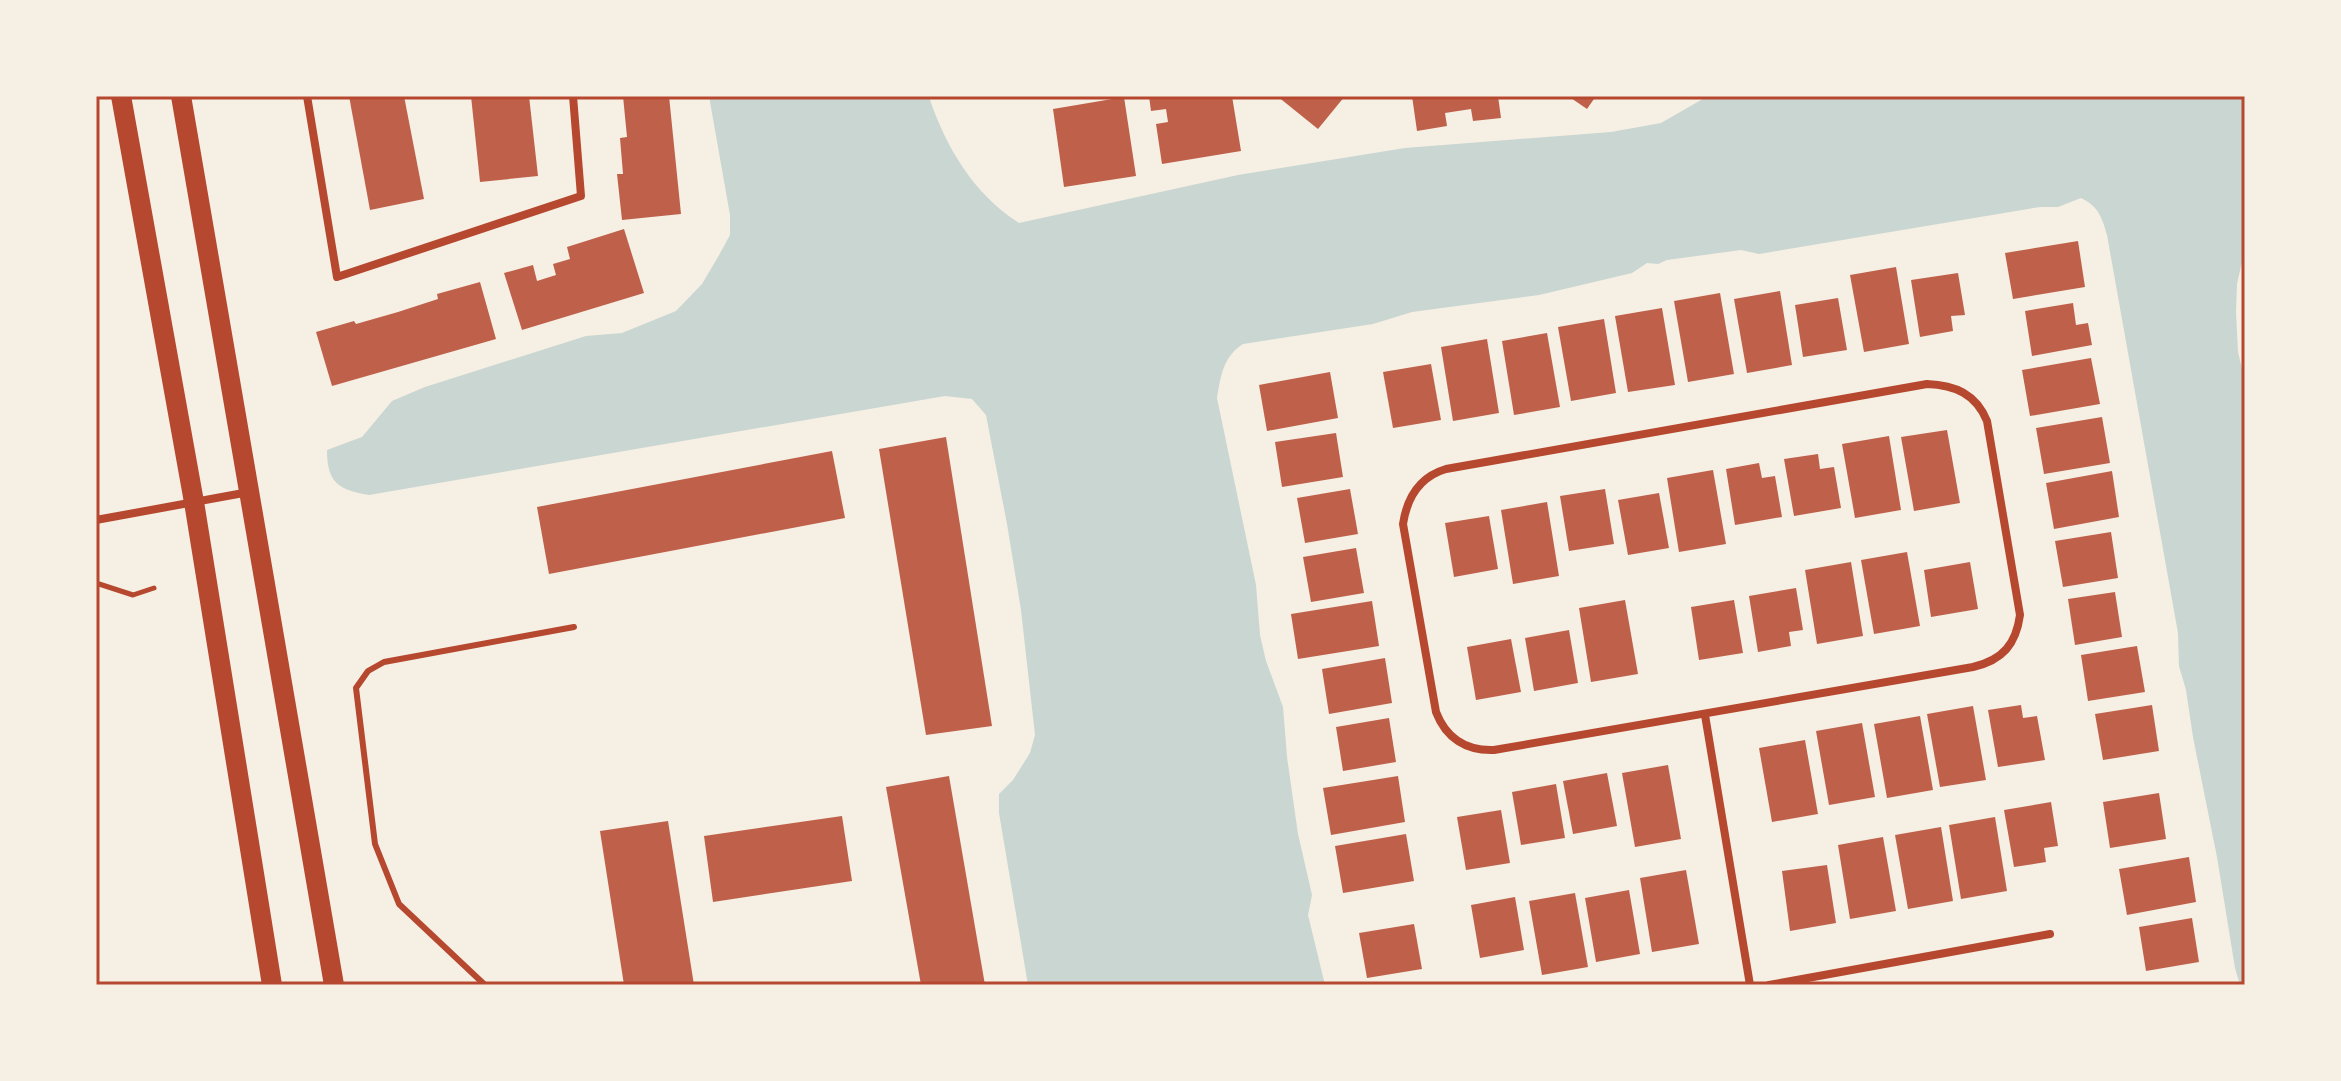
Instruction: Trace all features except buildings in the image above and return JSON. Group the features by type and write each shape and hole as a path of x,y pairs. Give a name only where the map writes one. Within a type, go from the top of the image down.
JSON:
{"main road":[{"path":"121,96 194,502 272,985"},
{"path":"181,96 296,750 334,985"}],"street":[{"path":"307,96 337,277 581,196 573,96"},
{"path":"1927,384 1954,387 1974,400 1984,412 1990,432 2019,598 2018,627 2010,646 1998,658 1973,667 1705,715 1494,750 1472,749 1447,733 1436,712 1404,536 1404,514 1413,492 1430,476 1446,469 1927,384"},
{"path":"96,520 249,492"},
{"path":"1705,715 1750,985"},
{"path":"1769,985 2050,934"}],"lane":[{"path":"485,985 399,904 375,844 356,688 368,671 384,662 574,627"}],"path":[{"path":"96,583 133,595 154,588"}],"shaded area":[{"path":"709,96 931,96 945,136 964,169 988,198 1019,223 1238,175 1405,148 1611,132 1661,123 1708,96 2245,96 2245,248 2237,284 2236,312 2238,352 2245,381 2245,985 2240,985 2235,968 2217,857 2179,666 2178,633 2107,235 2098,213 2081,198 2058,207 2040,207 1759,254 1741,250 1667,260 1658,264 1647,263 1632,273 1539,295 1412,312 1373,324 1243,344 1236,349 1227,361 1217,398 1256,585 1260,635 1283,707 1298,834 1312,895 1308,915 1325,985 1028,985 999,813 999,794 1013,780 1030,753 1035,735 1021,610 1007,524 986,415 972,399 945,396 369,495 343,487 329,470 327,450 362,437 392,401 425,387 586,336 622,333 676,311 702,284 730,235 730,215"}]}
